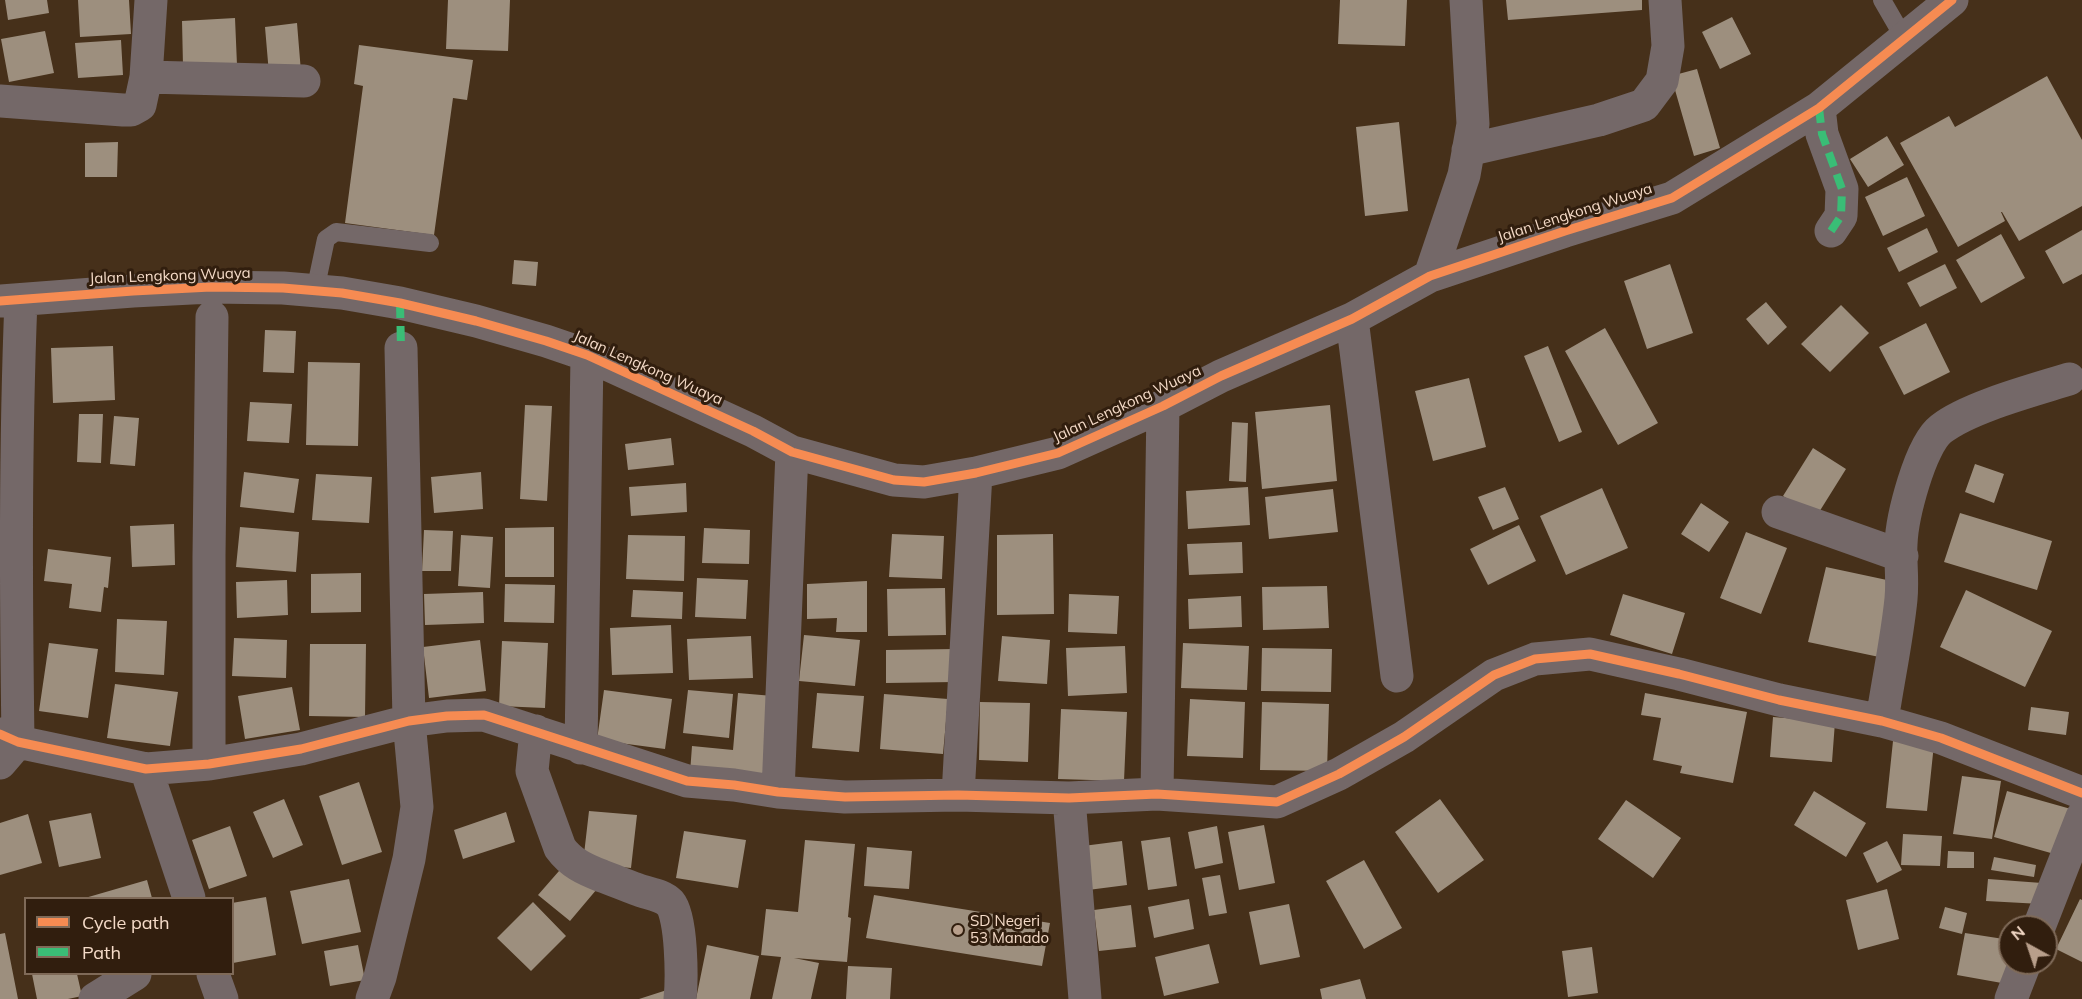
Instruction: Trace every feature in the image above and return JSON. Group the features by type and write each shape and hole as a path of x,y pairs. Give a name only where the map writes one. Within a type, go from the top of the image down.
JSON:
{"street":[{"path":"0,102 131,110 140,105 145,90 151,0"},
{"path":"1430,276 1464,175 1473,124 1466,0"},
{"path":"1468,150 1599,120 1644,105 1662,81 1668,46 1665,0"},
{"name":"Jalan Lengkong Wuaya","path":"10,301 212,287 284,288 400,303 546,341 587,355 753,431 792,452 894,480 924,482 976,473 1059,453 1163,406 1221,376 1352,319 1430,276 1672,198 1819,108 1952,0"},
{"path":"146,77 304,81"},
{"path":"1819,108 1822,134 1842,189 1841,216 1831,231"},
{"path":"10,301 16,420 15,538 6,747 146,769 209,764 301,749 409,721 447,716 484,715 687,781 778,792 844,797 958,795 1069,798 1157,794 1277,802 1339,774 1404,737 1494,675 1535,659 1590,654 1779,700 1882,721 1941,738 2082,793"},
{"path":"209,764 212,317"},
{"path":"1352,319 1398,676"},
{"path":"372,999 380,977 409,859 417,807 409,721 401,348"},
{"path":"581,748 587,355"},
{"path":"1882,721 1901,600 1903,573 1900,545 1903,524 1923,455 1932,438 1940,429 1976,410 2069,379"},
{"path":"1157,794 1163,406"},
{"path":"778,792 792,452"},
{"path":"958,795 976,473"},
{"path":"1778,512 1902,556"},
{"path":"536,731 532,771 560,848 566,856 576,865 587,870 638,890 658,895 670,904 676,915 682,979 680,999"},
{"path":"146,769 189,897"},
{"path":"1069,798 1085,999"},
{"path":"2044,915 2082,817"},
{"path":"95,999 133,975"},
{"path":"213,975 222,999"},
{"path":"2011,999 2020,975"}],"lane":[{"path":"1882,0 1904,38"},
{"path":"315,291 326,239 336,232 430,243"}],"building":[{"path":"5,0 47,0 49,13 8,20"},
{"path":"78,0 129,0 131,34 80,37"},
{"path":"448,0 510,0 508,51 446,49"},
{"path":"1340,0 1407,0 1405,46 1338,44"},
{"path":"1506,0 1642,0 1642,10 1508,20"},
{"path":"1732,17 1751,54 1720,69 1702,32"},
{"path":"235,18 237,65 183,66 182,21"},
{"path":"297,23 301,72 269,74 265,27"},
{"path":"45,31 54,73 9,82 1,39"},
{"path":"121,40 123,75 78,78 75,43"},
{"path":"359,45 473,60 467,100 453,98 434,235 345,223 363,86 354,84"},
{"path":"1697,69 1720,148 1694,156 1671,76"},
{"path":"2047,76 2082,140 2082,206 2019,241 2001,212 2005,221 1958,247 1900,143 1949,116 1955,127"},
{"path":"1399,122 1408,211 1365,216 1356,127"},
{"path":"1887,136 1904,165 1868,187 1850,159"},
{"path":"118,142 117,177 85,177 85,143"},
{"path":"1907,177 1925,216 1883,236 1865,197"},
{"path":"1927,228 1938,252 1899,272 1887,248"},
{"path":"2082,230 2082,274 2063,284 2045,251"},
{"path":"2001,234 2025,278 1981,303 1956,260"},
{"path":"514,260 538,262 536,286 512,284"},
{"path":"1670,264 1693,333 1647,349 1624,281"},
{"path":"1945,264 1957,288 1920,307 1907,283"},
{"path":"1766,302 1787,327 1768,345 1746,319"},
{"path":"1841,305 1869,333 1830,372 1801,344"},
{"path":"1926,323 1950,372 1904,395 1879,347"},
{"path":"1605,328 1658,423 1618,445 1565,351"},
{"path":"265,330 296,331 294,373 263,372"},
{"path":"113,346 115,400 53,403 51,348"},
{"path":"1548,346 1582,432 1559,442 1524,356"},
{"path":"308,362 360,363 358,446 306,445"},
{"path":"1469,378 1486,447 1433,461 1415,391"},
{"path":"250,402 292,404 289,443 247,441"},
{"path":"525,405 552,406 547,501 520,499"},
{"path":"1330,405 1337,481 1262,489 1255,412"},
{"path":"79,414 103,414 101,463 77,462"},
{"path":"114,416 139,418 135,466 110,464"},
{"path":"1232,422 1248,423 1246,482 1229,481"},
{"path":"671,438 674,465 628,470 625,444"},
{"path":"1813,448 1846,469 1816,517 1783,496"},
{"path":"1975,464 2004,474 1994,503 1965,492"},
{"path":"244,472 299,479 294,513 240,507"},
{"path":"481,472 483,509 434,513 431,477"},
{"path":"316,474 372,477 369,523 312,520"},
{"path":"686,483 687,512 631,516 629,487"},
{"path":"1248,487 1250,525 1188,529 1186,491"},
{"path":"1505,487 1519,519 1493,530 1478,497"},
{"path":"1602,488 1628,548 1566,575 1540,516"},
{"path":"1333,489 1338,532 1269,539 1265,497"},
{"path":"1701,503 1729,522 1709,552 1681,534"},
{"path":"1960,513 2052,541 2037,590 1944,562"},
{"path":"174,524 175,565 132,567 130,526"},
{"path":"1519,525 1536,561 1488,585 1470,549"},
{"path":"240,527 299,532 296,572 236,567"},
{"path":"554,527 554,577 505,577 505,528"},
{"path":"704,528 750,530 749,564 702,563"},
{"path":"424,530 453,531 451,571 422,571"},
{"path":"1746,532 1787,548 1761,614 1720,598"},
{"path":"892,534 944,536 942,579 889,577"},
{"path":"1053,534 1054,614 997,615 997,535"},
{"path":"461,535 493,537 490,588 458,586"},
{"path":"628,535 685,536 684,581 626,579"},
{"path":"1242,542 1243,573 1189,575 1187,544"},
{"path":"48,549 111,557 108,588 104,587 101,612 69,608 72,584 44,581"},
{"path":"1826,567 1901,583 1884,658 1808,642"},
{"path":"361,573 361,612 311,613 311,574"},
{"path":"697,578 748,580 746,619 695,617"},
{"path":"287,580 288,615 237,618 236,582"},
{"path":"867,581 867,632 836,632 837,618 807,619 807,584"},
{"path":"505,584 555,585 554,623 504,622"},
{"path":"1327,586 1329,628 1263,630 1262,587"},
{"path":"945,588 946,635 888,636 887,589"},
{"path":"633,590 683,592 682,619 631,617"},
{"path":"1966,590 2052,631 2025,687 1940,647"},
{"path":"483,592 484,623 425,625 424,594"},
{"path":"1069,594 1119,596 1117,634 1068,632"},
{"path":"1623,594 1685,613 1672,654 1610,635"},
{"path":"1241,596 1242,627 1189,629 1188,599"},
{"path":"117,619 167,621 164,675 115,672"},
{"path":"671,625 673,673 612,675 610,628"},
{"path":"804,635 860,640 855,686 799,681"},
{"path":"751,636 753,678 689,680 687,639"},
{"path":"1002,636 1050,640 1047,684 998,681"},
{"path":"234,638 287,640 286,678 232,676"},
{"path":"480,640 486,691 429,698 423,647"},
{"path":"502,641 548,643 545,708 499,706"},
{"path":"49,643 98,649 88,718 39,711"},
{"path":"1183,643 1249,646 1247,690 1181,688"},
{"path":"310,644 366,644 365,717 309,716"},
{"path":"1125,646 1127,693 1068,696 1066,648"},
{"path":"1262,648 1332,649 1331,692 1261,691"},
{"path":"955,649 955,682 886,683 886,650"},
{"path":"115,684 178,692 170,746 107,738"},
{"path":"292,687 300,730 245,739 238,696"},
{"path":"604,690 672,699 665,749 597,740"},
{"path":"688,690 733,694 729,738 683,733"},
{"path":"738,693 773,696 769,780 690,773 692,746 733,750"},
{"path":"817,693 864,696 859,752 812,748"},
{"path":"1645,693 1747,712 1733,783 1680,773 1682,766 1653,760 1661,718 1641,715"},
{"path":"884,694 948,699 943,754 880,749"},
{"path":"1190,699 1245,702 1243,758 1187,756"},
{"path":"980,702 1030,703 1028,762 979,760"},
{"path":"1262,702 1329,704 1327,771 1260,770"},
{"path":"2031,707 2069,712 2066,735 2028,730"},
{"path":"1061,709 1127,712 1124,781 1058,779"},
{"path":"1773,717 1835,722 1832,762 1770,757"},
{"path":"1893,741 1934,744 1927,811 1886,808"},
{"path":"1962,776 2001,781 1992,839 1953,834"},
{"path":"359,782 382,852 342,865 319,796"},
{"path":"1814,791 1866,823 1846,857 1794,825"},
{"path":"2007,791 2078,811 2065,857 1994,837"},
{"path":"284,799 303,845 273,858 253,812"},
{"path":"1440,799 1484,860 1438,893 1395,832"},
{"path":"1626,800 1681,838 1653,878 1598,839"},
{"path":"589,811 637,815 631,868 583,863"},
{"path":"506,812 515,842 463,859 454,830"},
{"path":"91,813 101,858 59,867 49,821"},
{"path":"28,814 42,863 0,875 0,823"},
{"path":"1264,825 1275,883 1239,890 1228,832"},
{"path":"230,826 247,876 209,889 192,840"},
{"path":"1217,826 1223,863 1195,869 1188,832"},
{"path":"684,831 746,840 738,888 676,878"},
{"path":"1903,834 1942,836 1940,866 1901,865"},
{"path":"1170,837 1177,886 1148,890 1141,841"},
{"path":"805,840 855,844 848,917 851,918 847,962 794,958 819,963 811,999 772,999 781,957 761,955 766,909 798,912"},
{"path":"1122,841 1127,885 1088,890 1083,846"},
{"path":"1887,841 1902,870 1877,883 1863,853"},
{"path":"867,847 912,851 909,889 864,886"},
{"path":"1948,851 1974,852 1974,868 1947,868"},
{"path":"1994,857 2036,865 2034,877 1991,870"},
{"path":"1364,860 1402,928 1364,949 1326,881"},
{"path":"566,863 597,889 570,921 538,895"},
{"path":"1220,875 1227,913 1209,916 1202,878"},
{"path":"349,879 361,932 302,944 290,891"},
{"path":"1988,879 2042,883 2041,904 1986,901"},
{"path":"147,880 152,897 88,897"},
{"path":"1887,889 1899,939 1858,950 1846,900"},
{"name":"SD Negeri 53 Manado","path":"874,895 1050,923 1042,966 866,938"},
{"path":"266,897 276,955 234,963 234,903"},
{"path":"1189,899 1194,929 1154,938 1148,907"},
{"path":"2080,899 2082,900 2082,962 2058,950 2058,945"},
{"path":"533,902 566,936 531,971 497,938"},
{"path":"1289,904 1300,957 1260,965 1249,912"},
{"path":"1131,905 1136,947 1099,951 1094,910"},
{"path":"1945,907 1967,913 1962,934 1939,928"},
{"path":"5,933 18,999 0,999 0,934"},
{"path":"1965,933 1998,938 1998,975 2012,975 2013,985 1957,975"},
{"path":"1209,944 1219,983 1164,996 1155,957"},
{"path":"358,945 365,980 330,986 324,951"},
{"path":"707,945 759,956 750,999 696,999"},
{"path":"1592,947 1598,993 1568,997 1562,951"},
{"path":"848,966 892,968 890,999 846,999"},
{"path":"32,975 77,975 82,996 68,999 37,999"},
{"path":"1360,979 1366,999 1322,999 1320,989"},
{"path":"670,989 673,999 639,999"}],"marked path":[{"path":"1819,108 1822,134 1842,189 1841,216 1831,231"},
{"path":"400,303 401,348"}],"cycle path":[{"path":"0,301 211,287 283,288 342,293 400,303 476,321 587,355 753,431 792,452 894,480 924,482 976,473 1058,453 1163,406 1221,376 1352,319 1430,276 1672,198 1819,108 1952,0"},
{"path":"0,734 18,742 146,769 209,764 301,749 409,721 447,716 484,715 687,781 778,792 845,797 958,795 1069,798 1157,794 1277,802 1339,774 1404,737 1494,675 1535,659 1590,654 1779,700 1882,721 1941,738 2082,793"}],"place":[{"name":"SD Negeri 53 Manado","path":"958,930"}]}
